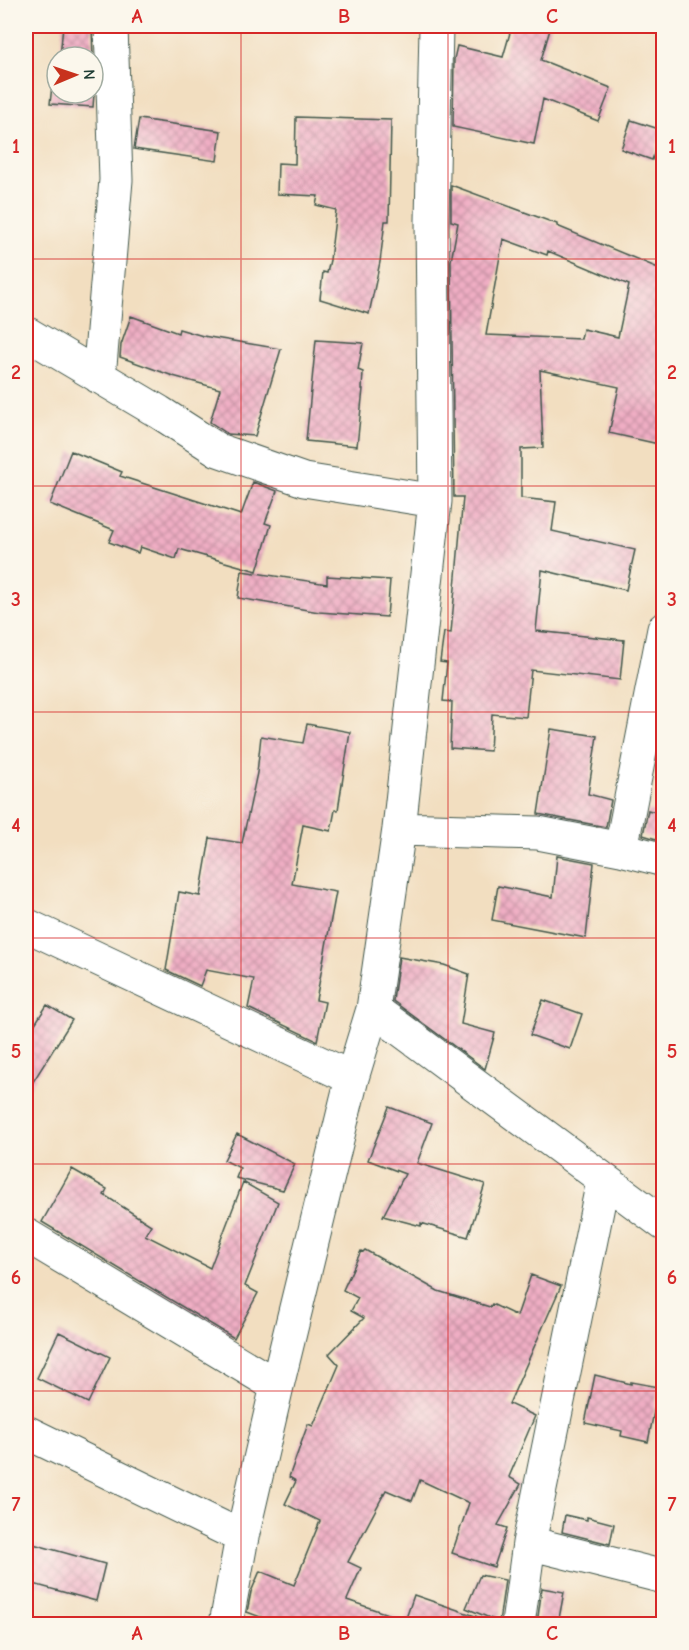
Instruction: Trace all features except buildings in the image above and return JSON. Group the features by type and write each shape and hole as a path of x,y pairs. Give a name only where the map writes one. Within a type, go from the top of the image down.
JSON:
{"street":[{"path":"99,377 116,180 111,26"},
{"path":"226,1624 242,1537 277,1386 352,1078 373,1009 399,829 435,501 432,221 436,26"},
{"path":"26,333 218,450 304,480 435,501"},
{"path":"621,849 663,629"},
{"path":"399,829 538,833 621,849 663,860"},
{"path":"26,925 352,1078"},
{"path":"373,1009 663,1224"},
{"path":"518,1624 529,1543 603,1181"},
{"path":"26,1235 277,1386"},
{"path":"26,1432 242,1537"},
{"path":"529,1543 663,1577"}]}
